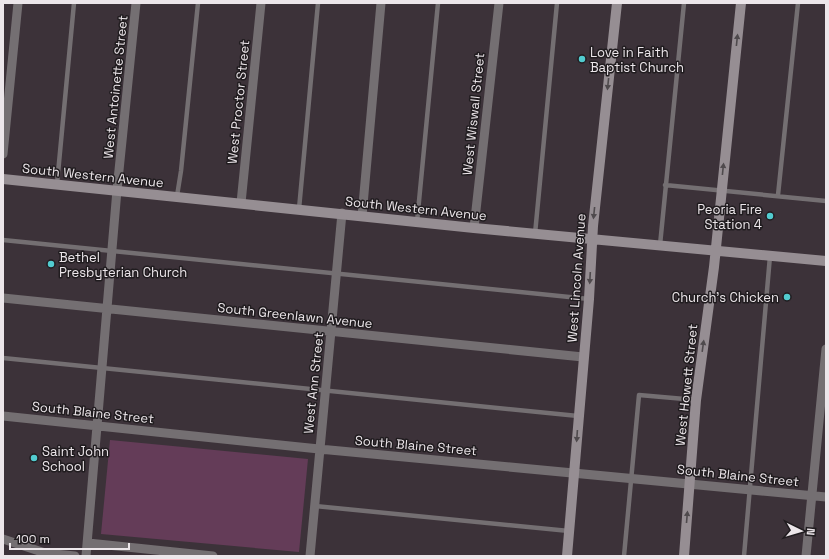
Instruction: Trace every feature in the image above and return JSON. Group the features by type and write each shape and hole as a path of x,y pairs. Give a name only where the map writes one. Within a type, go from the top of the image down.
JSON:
{"main road":[{"name":"West Lincoln Avenue","path":"567,556 589,299 592,239 617,3"},
{"name":"West Howett Street","path":"684,556 696,400 716,250 741,3"},
{"name":"South Western Avenue","path":"3,179 342,213 474,228 826,261"}],"street":[{"path":"3,154 18,3"},
{"name":"West Antoinette Street","path":"86,556 117,190 136,3"},
{"name":"West Proctor Street","path":"241,203 261,3"},
{"path":"362,216 381,3"},
{"name":"West Wiswall Street","path":"474,228 499,3"},
{"name":"West Ann Street","path":"310,556 342,213"},
{"name":"South Greenlawn Avenue","path":"3,298 583,357"},
{"path":"806,556 826,349"},
{"name":"South Blaine Street","path":"3,416 320,449 631,477 826,497"},
{"path":"3,540 45,554 75,556"},
{"path":"88,543 213,556"}],"lane":[{"path":"57,184 74,3"},
{"path":"177,196 184,149 198,3"},
{"path":"299,209 318,3"},
{"path":"417,222 438,3"},
{"path":"535,234 557,3"},
{"path":"660,245 684,3"},
{"path":"778,195 798,3"},
{"path":"665,185 778,195 826,201"},
{"path":"3,240 589,299"},
{"path":"744,556 770,256"},
{"path":"3,358 578,416"},
{"path":"624,556 639,395 696,400"},
{"path":"315,506 569,530"}],"shaded area":[{"path":"110,440 308,459 299,552 101,534"}],"place":[{"name":"Love in Faith Baptist Church","path":"582,59"},
{"name":"Peoria Fire Station 4","path":"770,216"},
{"name":"Bethel Presbyterian Church","path":"51,264"},
{"name":"Church's Chicken","path":"787,297"},
{"name":"Saint John School","path":"34,458"}]}
